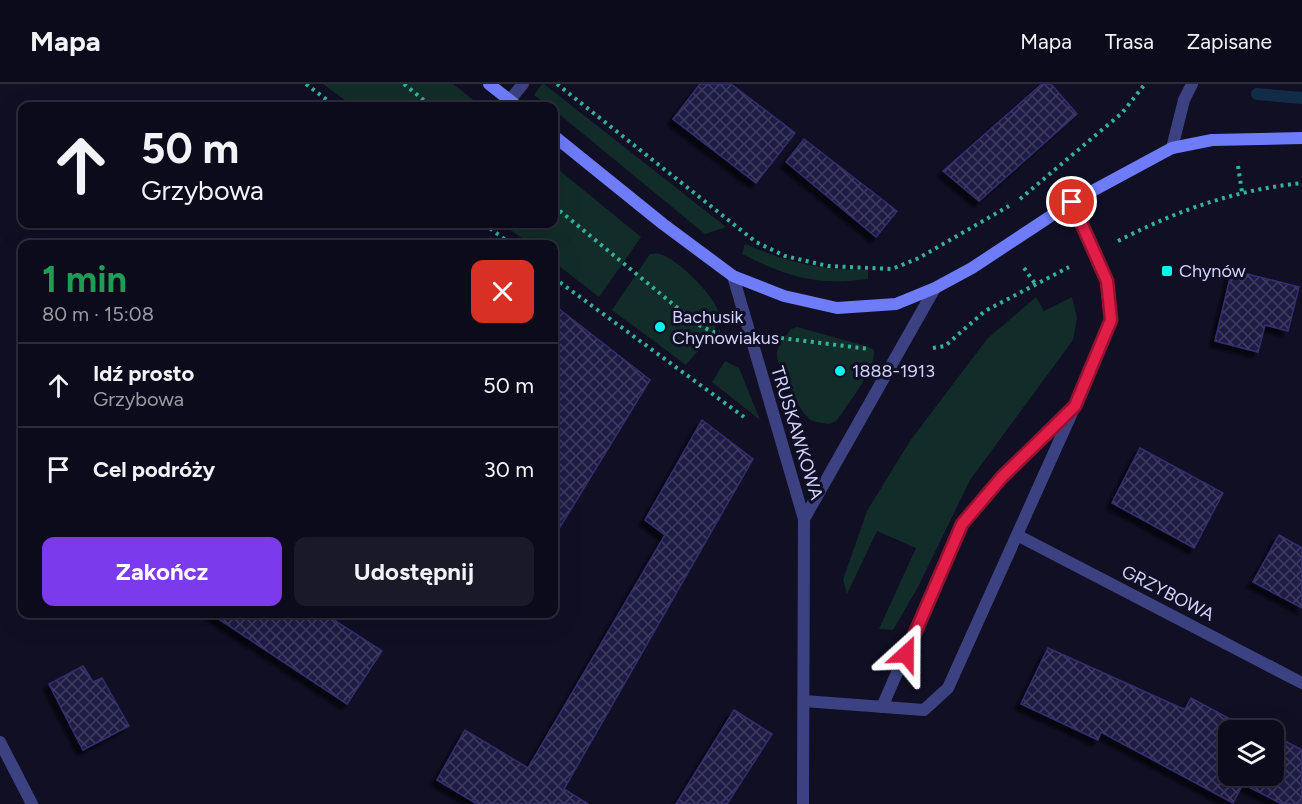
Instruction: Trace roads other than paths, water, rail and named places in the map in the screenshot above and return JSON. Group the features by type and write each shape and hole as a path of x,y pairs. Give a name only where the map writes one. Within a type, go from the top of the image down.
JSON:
{"street":[{"path":"489,84 511,102"},
{"path":"514,102 523,84"},
{"path":"1172,148 1184,100 1192,84"},
{"path":"558,139 671,231 733,276 784,296 837,308 896,304 935,288 972,268 1072,202 1172,148 1212,140 1302,138"},
{"path":"804,701 924,710 948,688 1075,406 1111,320 1107,281 1072,202"},
{"name":"TRUSKAWKOWA","path":"733,276 804,519"},
{"name":"TRUSKAWKOWA","path":"804,519 935,288"},
{"path":"882,707 962,524 1002,477 1075,406"},
{"path":"804,519 804,800 816,804"},
{"name":"GRZYBOWA","path":"1017,535 1302,683"},
{"path":"0,742 32,804"}],"waterway":[{"path":"1257,94 1302,98"}],"place":[{"name":"Chynów","path":"1167,271"},
{"name":"Bachusik Chynowiakus","path":"660,327"},
{"name":"1888-1913","path":"840,371"}]}
